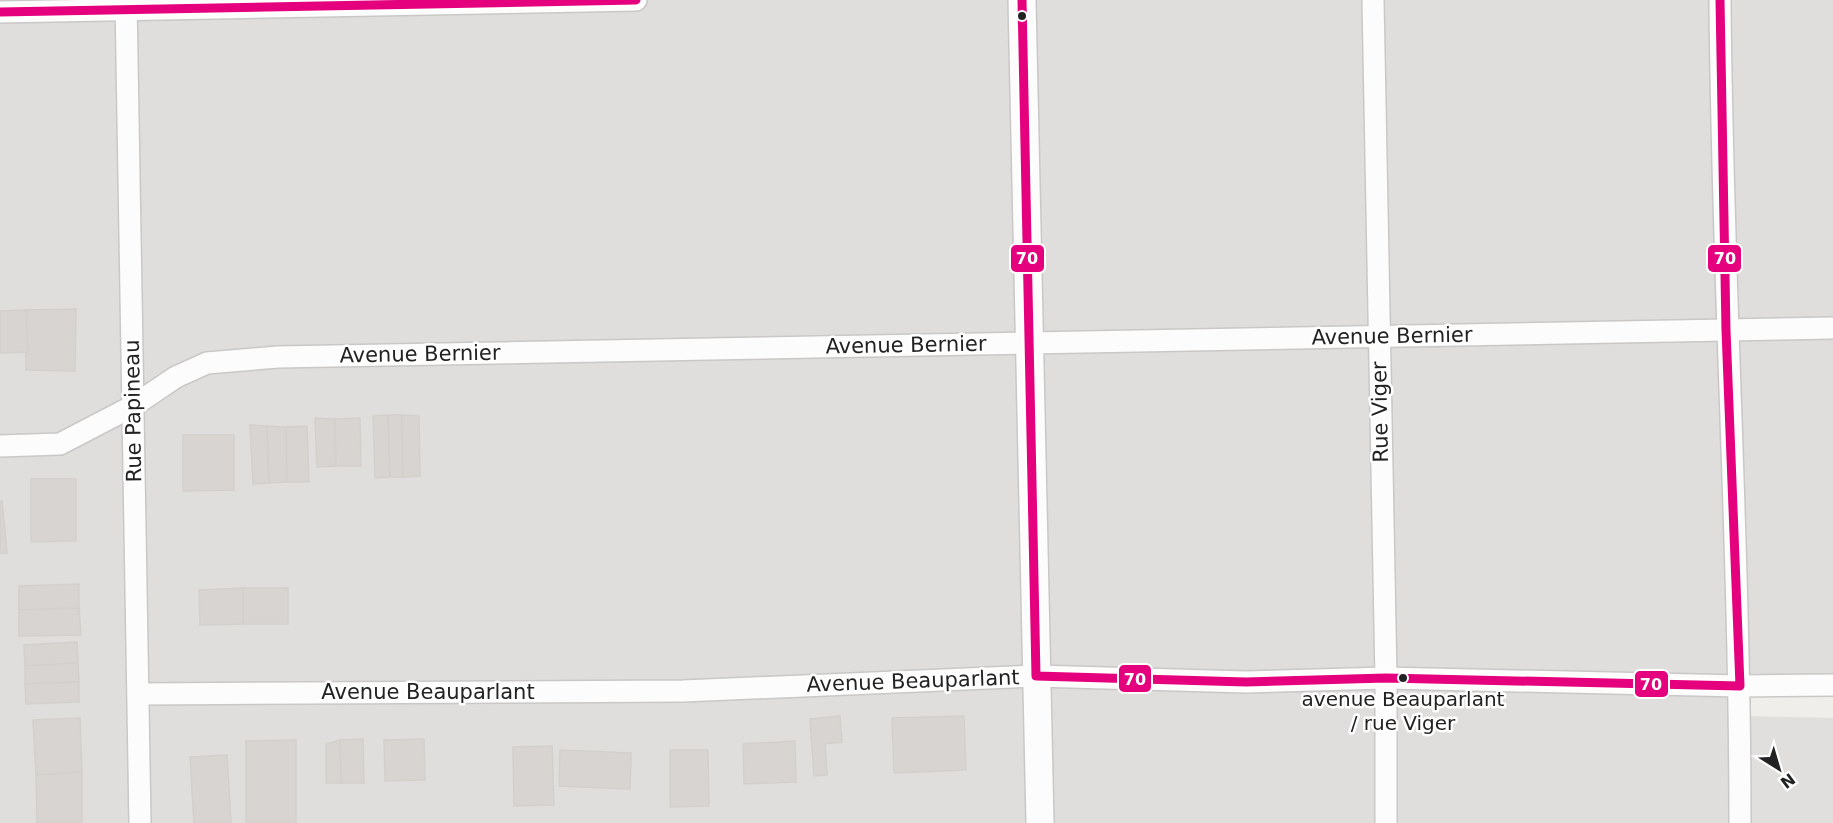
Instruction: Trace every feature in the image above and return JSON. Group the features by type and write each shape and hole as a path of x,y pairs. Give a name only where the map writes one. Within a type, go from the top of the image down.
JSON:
{"street":[{"path":"0,12 126,5 636,0"},
{"path":"1022,0 1040,823"},
{"name":"Rue Viger","path":"1372,0 1386,678 1386,823"},
{"path":"1720,0 1726,330 1740,686 1740,823"},
{"name":"Rue Papineau","path":"126,5 140,823"},
{"name":"Avenue Bernier","path":"0,446 60,444 133,406 176,377 207,363 278,357 1833,328"},
{"name":"Avenue Beauparlant","path":"138,694 683,691 1036,676 1246,682 1386,678 1740,686 1833,685"}],"shaded area":[{"path":"0,0 1833,0 1833,685 1740,686 1744,823 0,823"},
{"path":"1740,716 1833,718 1833,823 1740,823"}],"building":[{"path":"76,309 75,371 26,370 26,310"},
{"path":"26,310 28,352 0,353 0,311"},
{"path":"388,415 390,477 375,478 373,416"},
{"path":"388,415 402,415 403,477 390,477"},
{"path":"402,415 419,416 420,476 403,477"},
{"path":"315,418 335,419 336,466 317,467"},
{"path":"360,418 361,466 336,466 335,419"},
{"path":"250,425 267,426 269,483 253,484"},
{"path":"267,426 286,427 287,482 269,483"},
{"path":"307,426 309,482 287,482 286,427"},
{"path":"183,435 234,435 234,490 183,491"},
{"path":"31,479 76,479 76,541 31,542"},
{"path":"0,501 2,501 7,553 0,553"},
{"path":"79,584 79,608 19,610 19,586"},
{"path":"243,588 243,624 200,625 199,590"},
{"path":"243,588 288,588 288,624 243,624"},
{"path":"79,608 81,635 19,636 19,610"},
{"path":"77,642 78,663 25,666 24,645"},
{"path":"78,663 79,682 25,684 25,666"},
{"path":"79,682 79,702 26,704 25,684"},
{"path":"840,716 842,742 825,744 827,775 814,776 810,719"},
{"path":"964,716 966,770 894,773 892,718"},
{"path":"80,718 82,772 36,775 33,720"},
{"path":"363,739 364,783 341,783 340,740"},
{"path":"424,739 425,780 385,781 384,740"},
{"path":"296,740 296,823 246,823 246,741"},
{"path":"340,740 341,783 326,783 326,744"},
{"path":"795,741 796,782 744,784 743,744"},
{"path":"552,746 554,805 514,806 513,747"},
{"path":"560,750 631,753 630,789 559,786"},
{"path":"670,750 708,750 709,806 670,807"},
{"path":"227,755 231,823 194,823 190,757"},
{"path":"82,772 82,823 37,823 36,775"}],"transit line":[{"name":"70","path":"0,12 636,0"},
{"name":"70","path":"1022,0 1036,676 1246,682 1386,678 1740,686 1726,330 1720,0"}],"place":[{"name":"avenue Beauparlant / rue Viger","path":"1403,678"}]}
